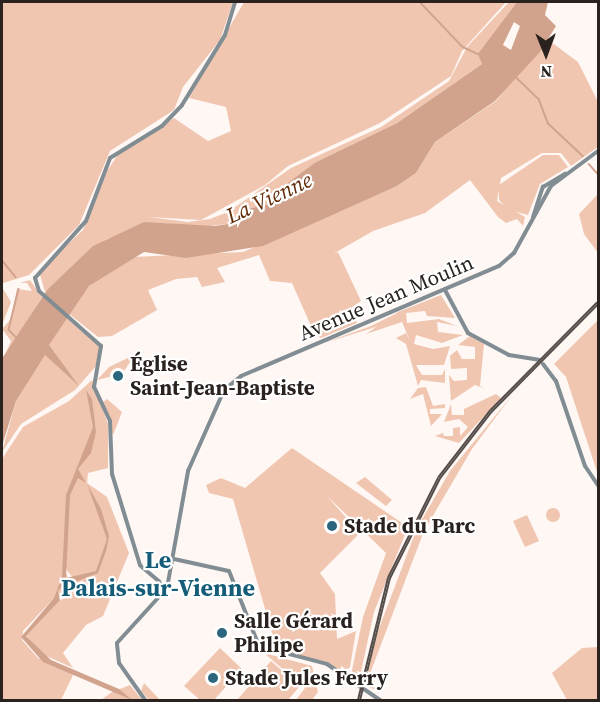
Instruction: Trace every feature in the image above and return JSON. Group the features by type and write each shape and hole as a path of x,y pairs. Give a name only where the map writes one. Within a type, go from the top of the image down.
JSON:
{"main road":[{"path":"145,700 119,663 117,643 167,588 140,565 112,474 110,421 94,387 102,346 42,293 36,272 86,221 110,158 174,116 225,35 235,2"},
{"name":"Avenue Jean Moulin","path":"533,217 537,195 547,183 570,171 598,151"},
{"name":"Avenue Jean Moulin","path":"167,588 186,482 198,447 221,395 241,376 445,290 504,262 543,198 570,171"},
{"path":"537,195 543,198"},
{"path":"535,201 540,204"},
{"path":"445,290 469,333 509,355 538,360"},
{"path":"543,364 556,381 585,465 598,485"},
{"path":"174,559 229,571 259,646 327,664 380,700"}],"shaded area":[{"path":"2,2 233,2 220,40 183,87 174,110 110,151 79,225 29,275 3,283"},
{"path":"244,2 506,2 462,51 451,76 380,123 288,166 265,185 201,220 149,217 188,222 210,219 228,212 291,168 381,127 449,81 467,47 509,2 517,2 479,54 482,64 397,123 316,162 271,204 251,208 234,223 194,228 165,223 107,239 45,292 39,271 83,230 107,171 121,150 174,118 208,141 231,131 226,107 189,98"},
{"path":"517,2 548,2 545,15 556,26 540,52 495,101 435,142 416,173 397,186 263,246 186,258 144,252 89,286 49,345 79,386 45,355 16,401 2,446 3,357 47,290 93,246 144,222 215,226 234,223 251,208 270,204 273,194 316,162 397,123 482,64 478,54","holes":["514,22 520,26 511,50 503,45"]},
{"path":"547,39 578,62 598,102 598,147 571,166 561,153 542,153 501,178 497,201 525,217 523,226 517,219 506,223 498,217 470,180 425,213 373,231 333,254 338,252 361,301 351,308 357,323 321,338 315,335 292,283 270,281 259,255 217,268 225,282 202,287 197,277 176,279 148,290 157,310 112,336 98,337 68,313 89,286 132,257 243,252 397,186 416,173 435,142 496,101"},
{"path":"543,155 559,155 568,167 540,184 528,215 509,210 499,200 499,185"},
{"path":"598,194 598,253 584,234 579,214"},
{"path":"30,280 42,297 2,362 11,341 2,329 11,319 17,289 32,291 27,283 20,283"},
{"path":"2,287 11,302 2,325"},
{"path":"441,295 455,318 427,316 425,311 406,313 407,323 439,319 457,326 437,322 438,332 463,335 442,343 416,335 414,344 433,349 450,346 444,365 416,365 422,375 442,375 445,369 445,383 421,380 418,386 406,344 396,338 406,333 410,341 402,322 366,334 398,312"},
{"path":"395,314 379,326 321,344 371,326"},
{"path":"65,317 100,347 97,365 75,390 21,424 2,452 16,401"},
{"path":"598,320 598,475 566,377 554,364"},
{"path":"470,336 484,344 480,386 486,389 475,385 451,401 449,375 454,381 467,380 467,368 451,369 450,356 457,350 462,359 475,359 475,347 458,345"},
{"path":"136,354 139,363 130,362 122,374 97,380 109,367"},
{"path":"92,380 108,424 108,468 88,473 87,483 107,497 129,553 103,616 86,625 63,653 73,668 42,654 26,635 55,602 66,598 76,582 63,565 70,583 65,596 54,598 23,631 22,640 38,658 74,673 61,700 2,700 2,459 23,427 69,401"},
{"path":"426,387 433,406 445,404 445,408 430,409 430,414 442,414 431,426 423,394 410,399 418,388"},
{"path":"86,390 92,399 96,432 91,453 78,469 86,483 78,478 70,495 66,578 96,571 107,539 87,484 101,509 109,536 106,551 98,573 75,582 63,599 70,583 64,584 58,591 60,600 26,636 51,660 119,689 132,700 43,662 21,637 54,598 62,577 66,495 93,427"},
{"path":"496,394 501,398 459,443 435,436 443,433 441,425 444,436 453,436 453,428 460,427 460,436 468,427 459,419 444,422 451,404 452,415 464,415 464,409"},
{"path":"513,394 472,449 424,531 371,671 376,690 364,685 375,639 417,528 450,471"},
{"path":"107,399 122,412 113,435 103,402"},
{"path":"292,448 408,527 374,612 359,681 351,675 363,617 386,553 326,495 360,533 320,573 335,594 337,639 356,631 350,667 346,671 277,650 233,499 209,493 206,485 221,478 245,488"},
{"path":"365,477 392,500 386,506 356,483"},
{"path":"550,508 556,508 560,515 556,522 550,522 546,518 546,512"},
{"path":"527,515 539,541 525,547 513,521"},
{"path":"598,647 598,700 567,700 552,673 582,648"},
{"name":"Stade Jules Ferry","path":"220,648 242,669 214,700 200,700 184,686"},
{"path":"264,653 312,666 318,692 312,700 296,700 305,688"},
{"path":"271,661 300,686 288,700 237,700"},
{"path":"144,683 160,700 149,700 141,691"},
{"path":"130,685 142,700 101,700 112,692"}],"waterway":[{"path":"420,2 463,47 478,54"},
{"path":"517,78 539,99 548,123 583,156"},
{"path":"589,164 598,174"},
{"path":"2,235 2,260 16,277"},
{"path":"19,289 9,330 20,341"}],"railway":[{"path":"359,700 389,578 439,478 491,411 598,303"}],"place":[{"name":"Église Saint-Jean-Baptiste","path":"118,376"},
{"name":"Stade du Parc","path":"332,526"},
{"name":"Salle Gérard Philipe","path":"222,633"},
{"name":"Stade Jules Ferry","path":"213,678"}],"district":[{"name":"Le Palais-sur-Vienne","path":"158,574"}],"water label":[{"name":"La Vienne","path":"269,198"}]}
